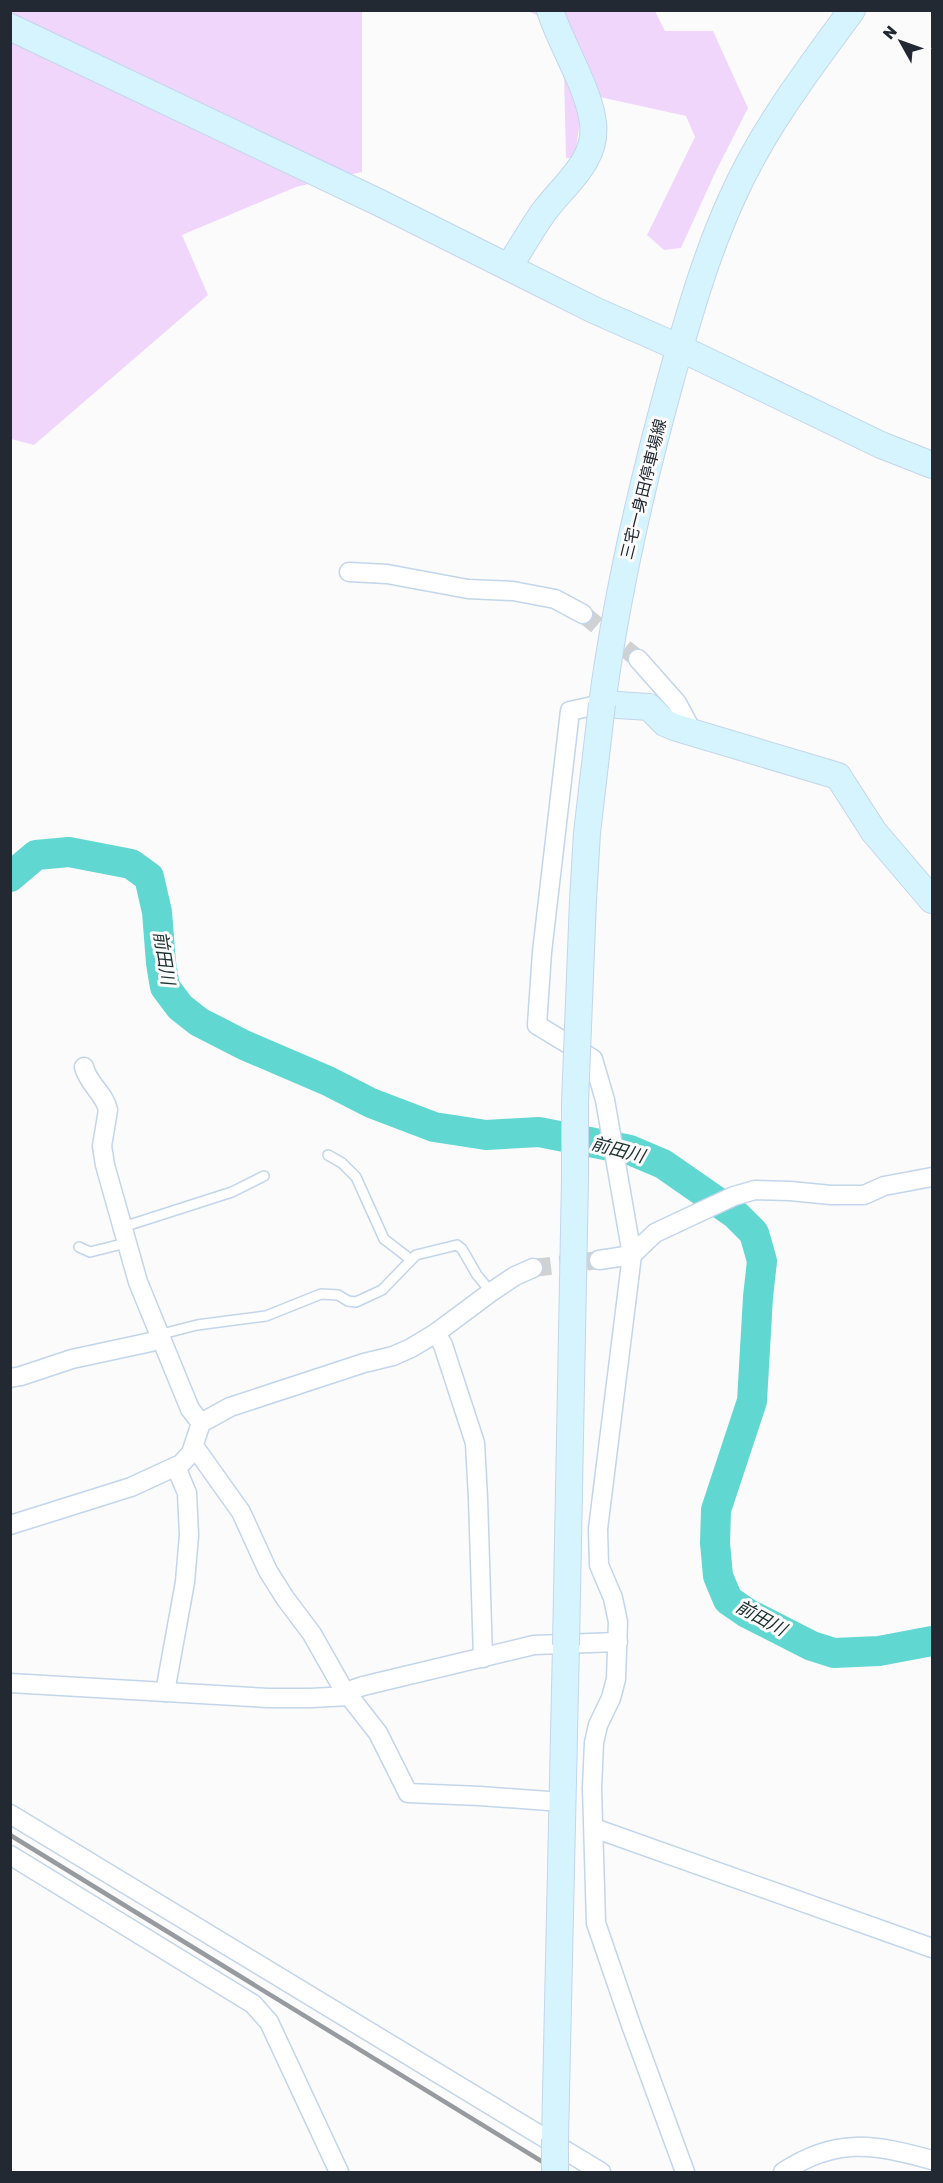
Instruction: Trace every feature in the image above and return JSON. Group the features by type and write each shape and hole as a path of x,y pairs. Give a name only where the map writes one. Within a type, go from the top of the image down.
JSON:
{"street":[{"path":"509,267 544,212 582,166 593,142 593,123 589,104 550,10"},
{"name":"三宅一身田停車場線","path":"555,2172 572,1262 582,911 587,833 602,704 625,561 651,451 705,262 732,197 764,135 852,10"},
{"path":"10,27 378,202 594,310 680,348 881,445 933,465"},
{"path":"349,572 387,574 468,589 513,591 555,599 583,614"},
{"path":"638,658 677,703 693,733"},
{"path":"685,2172 598,1931 592,1788 594,1743 598,1725 611,1698 616,1679 618,1642 617,1612 599,1565 598,1528 632,1255 605,1100 593,1059 537,1025 543,941 570,711 602,704 649,707 665,723 838,776 874,832 932,899"},
{"path":"84,1067 90,1083 107,1105 102,1146 124,1235 159,1337 190,1409 201,1423"},
{"path":"599,1260 632,1255 655,1233 734,1197 755,1190 864,1195 884,1186 933,1177"},
{"path":"10,1525 131,1487 176,1467 194,1446 201,1423 230,1407 364,1363 393,1356 436,1334 491,1292 515,1276 533,1268"},
{"path":"436,1334 443,1345 475,1443 483,1658"},
{"path":"10,1378 72,1359 151,1342 159,1337"},
{"path":"194,1446 241,1512 268,1571 312,1634 348,1694 378,1732 408,1793 562,1802"},
{"path":"165,1692 185,1582 189,1535 187,1493 176,1467"},
{"path":"10,1683 268,1698 311,1698 348,1694 363,1686 534,1645 618,1642"},
{"path":"10,1814 601,2172"},
{"path":"594,1828 933,1948"},
{"path":"10,1855 253,2004 269,2022 339,2172"},
{"path":"783,2172 829,2149 854,2146 896,2150 933,2160"}],"lane":[{"path":"328,1155 342,1163 356,1177 384,1239 410,1259"},
{"path":"79,1247 90,1252 173,1212 232,1192 264,1176"},
{"path":"159,1337 197,1325 267,1316 321,1294 338,1295 348,1301 356,1302 382,1290 410,1259 423,1252 458,1245 491,1292"}],"shaded area":[{"path":"11,11 362,11 362,172 296,187 182,235 208,295 34,445 11,439"},
{"path":"528,11 655,11 665,31 713,31 748,108 681,248 664,250 647,235 695,137 686,116 595,96 581,112 575,158 566,158 564,75 567,30"}],"waterway":[{"name":"前田川","path":"10,877 36,855 69,852 131,864 149,877 157,912 165,987 180,1007 199,1022 371,1103 434,1127 486,1135 539,1132 630,1150 663,1164 735,1214 754,1233 762,1261 752,1401 716,1510 715,1543 718,1576 728,1600 747,1613 812,1646 834,1653 879,1651 932,1641"}],"tunnel":[{"path":"583,614 638,659"},
{"path":"533,1268 599,1260"}],"railway":[{"path":"10,1835 559,2172"}]}
